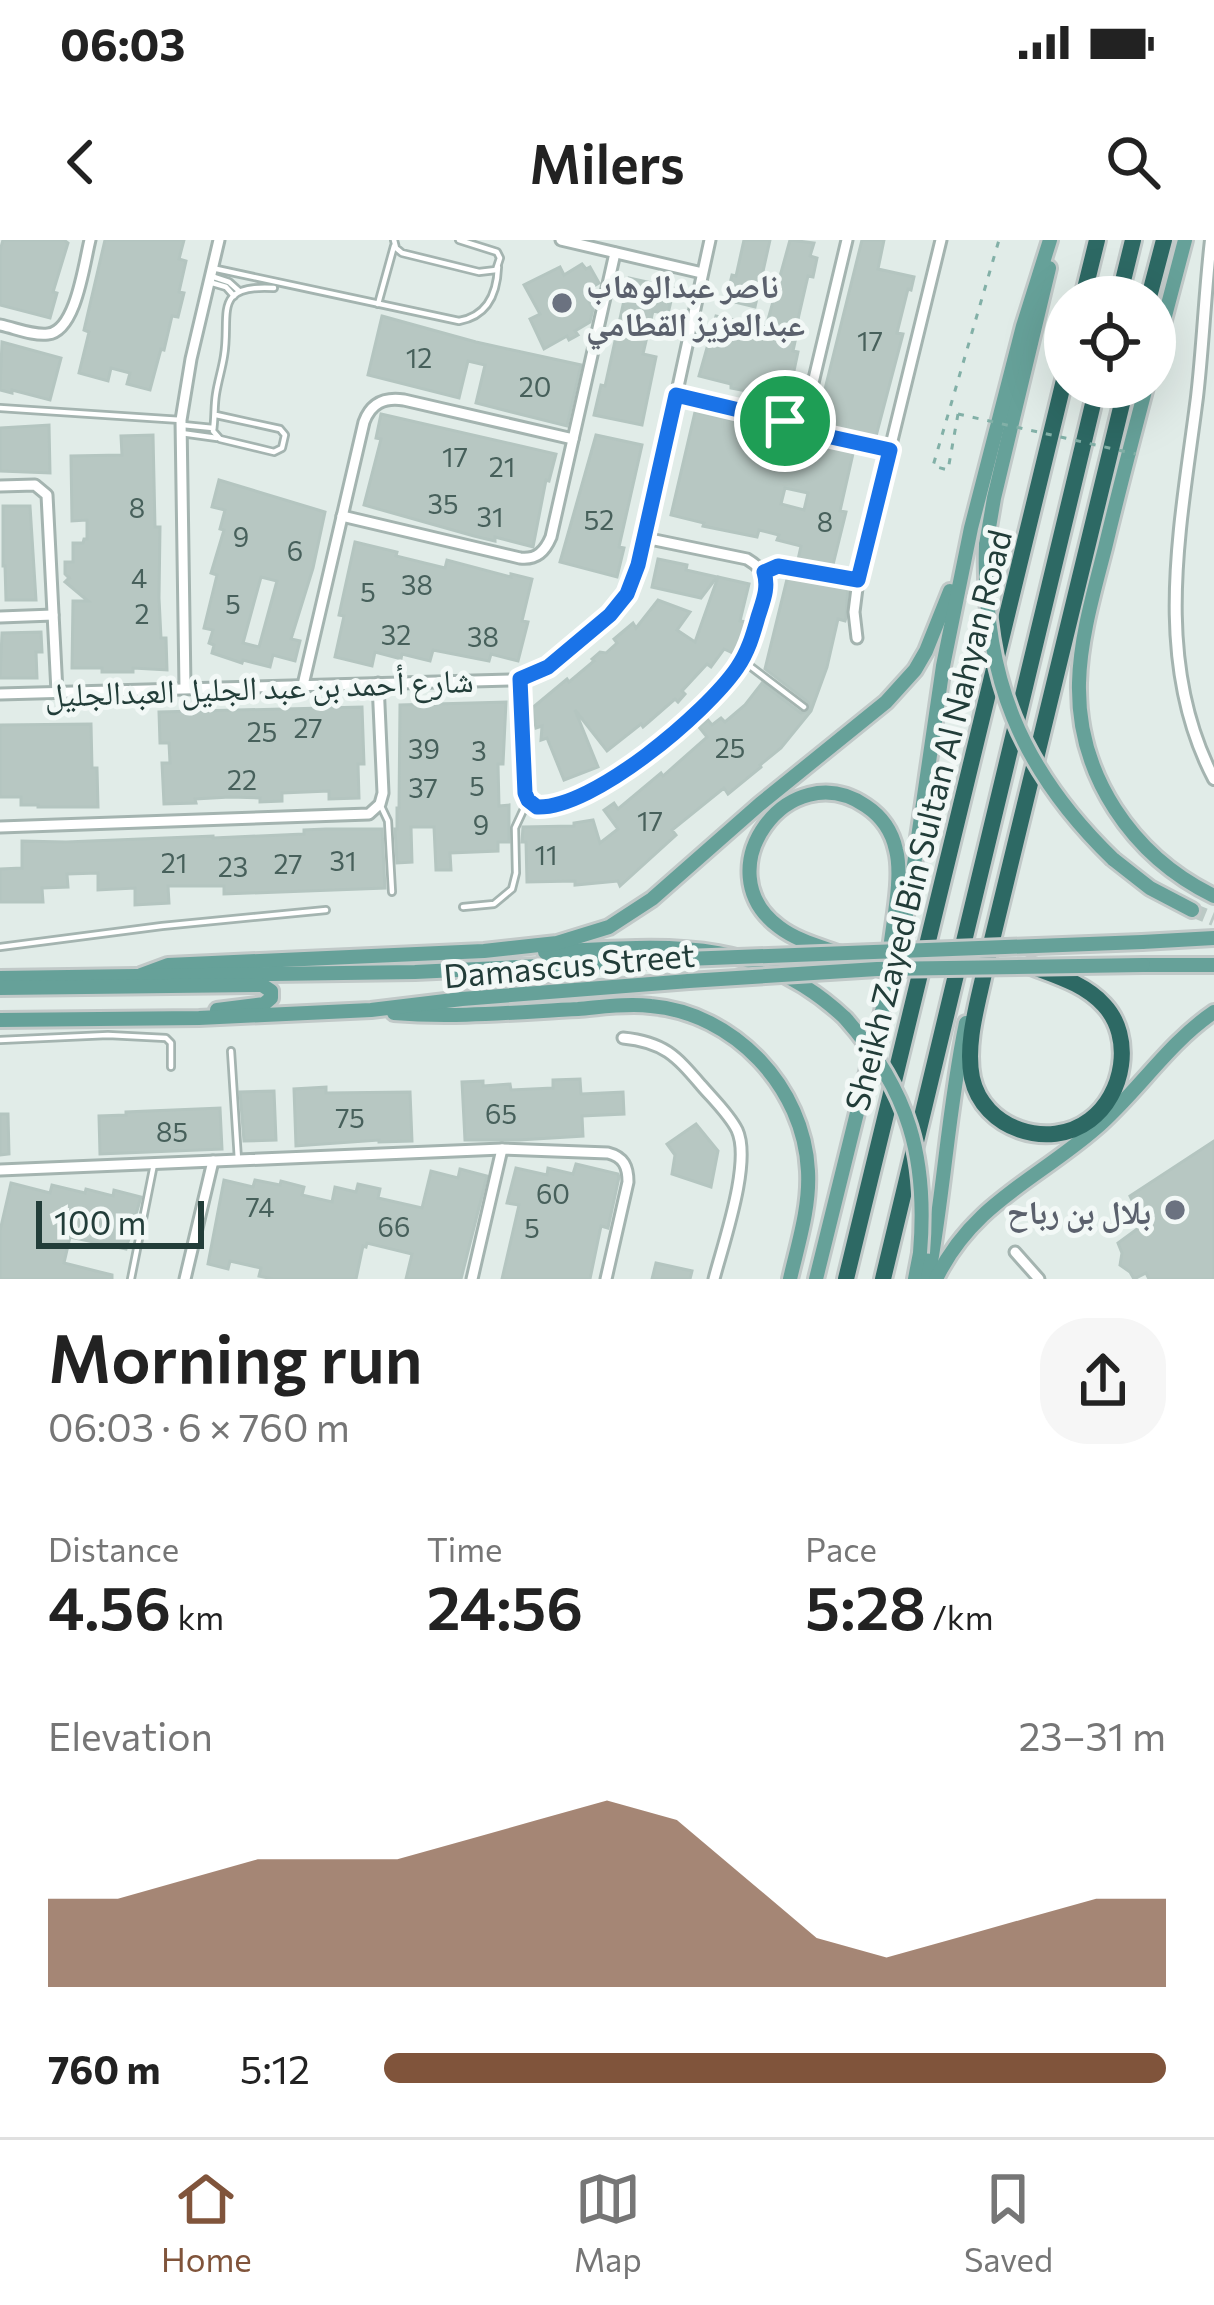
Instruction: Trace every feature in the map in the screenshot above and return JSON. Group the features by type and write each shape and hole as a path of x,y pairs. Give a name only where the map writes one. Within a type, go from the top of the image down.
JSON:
{"highway":[{"path":"1089,276 1097,240"},
{"path":"1124,276 1132,240"},
{"path":"1154,276 1163,240"},
{"name":"Sheikh Zayed Bin Sultan Al Nahyan Road","path":"847,1279 1057,408"},
{"name":"Sheikh Zayed Bin Sultan Al Nahyan Road","path":"883,1279 1092,408"},
{"path":"1031,966 1076,983 1105,1005 1120,1035 1123,1060 1114,1090 1092,1119 1069,1131 1025,1132 1010,1127 979,1096 970,1056 985,969 1121,408"}],"main road":[{"path":"816,1279 912,884 943,666 971,528 1023,326 1053,240"},
{"path":"1053,240 986,545 989,629 997,672 1029,754 1079,825 1113,860 1150,888 1192,910"},
{"path":"1176,276 1185,240"},
{"path":"1141,408 1089,618 1081,662 1080,713 1097,778 1126,825 1172,872 1214,896"},
{"path":"141,975 167,965 484,951 557,943 584,937 631,914 900,688 926,651 971,528"},
{"path":"932,1279 968,1011 992,910 1030,791"},
{"path":"838,952 790,934 765,914 752,886 749,865 758,834 779,809 798,798 829,793 860,802 883,820 893,839 898,858 885,1002"},
{"name":"Damascus Street","path":"0,978 415,972 1214,938"},
{"path":"484,951 667,947 712,951 769,968 820,997 845,1018 883,1064 909,1120 922,1183 920,1252 914,1279"},
{"name":"Damascus Street","path":"0,1020 371,1010 462,999 877,969 1214,965"},
{"path":"0,988 262,985 271,991 267,1003 223,1008 200,1018"},
{"path":"371,1010 444,1015 656,1006 689,1014 734,1037 778,1083 805,1146 806,1202 790,1279"},
{"path":"932,1279 986,1210 1096,1128 1173,1046 1214,1012"}],"street":[{"path":"0,325 44,334 63,328 89,240"},
{"path":"185,687 181,426 219,240"},
{"path":"562,240 702,273"},
{"name":"شارع أحمد بن عبد الجليل العبدالجليل","path":"0,694 520,679 548,667 618,607 634,579 710,240"},
{"path":"676,395 781,420 802,415 847,240"},
{"path":"856,638 858,580 941,240"},
{"path":"1211,240 1200,368 1181,500 1176,595 1180,686 1195,738 1214,779"},
{"path":"342,516 520,558 534,558 544,550 551,537 615,253"},
{"path":"303,685 370,409 382,401 404,400 573,439"},
{"path":"0,486 35,485 47,495 57,692"},
{"path":"520,679 524,787 528,800 537,807 579,796 612,779 713,697 742,660 766,591 764,572 740,557 645,538"},
{"path":"0,617 53,615"},
{"path":"0,827 369,814 380,804 383,793 378,683"},
{"path":"623,1038 656,1044 678,1058 734,1124 740,1138 742,1160 714,1279"},
{"path":"472,1279 502,1150"},
{"path":"0,1170 502,1150 608,1153 627,1166 628,1182 605,1279"},
{"path":"188,1278 213,1162"},
{"path":"1015,1252 1039,1279"}],"lane":[{"path":"210,275 451,320 473,318 492,298 500,258 497,252 461,240"},
{"path":"378,304 394,242"},
{"path":"394,242 402,253 478,272 498,267"},
{"path":"210,275 236,293"},
{"path":"218,438 213,428 214,400 225,350 225,317 236,293 253,287 274,288"},
{"path":"0,408 213,428"},
{"path":"181,426 281,450 285,435 280,429 216,415"},
{"path":"742,660 804,707"},
{"path":"463,908 494,904 512,889 515,828 528,800"},
{"path":"380,804 388,821 392,892"},
{"path":"0,947 326,910"},
{"path":"0,1040 108,1035 166,1038 171,1043 170,1067"},
{"path":"231,1052 238,1160"},
{"path":"131,1279 154,1164"}],"path":[{"path":"999,240 933,466 948,470 958,414 1136,454"},
{"path":"794,420 813,433 890,450"},
{"path":"764,572 778,566 858,580"}],"building":[{"path":"3,240 68,243 50,318 0,305"},
{"path":"105,240 184,240 179,259 186,261 179,292 184,293 178,317 172,316 150,390 127,384 130,373 111,368 108,381 79,373"},
{"path":"744,240 770,240 755,307 726,300"},
{"path":"790,240 814,243 810,256 817,258 796,328 793,351 798,352 788,399 731,388 731,384 699,376 716,316 766,327"},
{"path":"862,240 884,240 878,269 914,277 875,440 857,436 840,511 846,512 829,581 848,585 846,618 838,619 811,711 761,767 728,794 724,788 672,830 676,835 620,886 618,881 527,882 523,827 574,826 593,820 600,843 618,829 604,810 614,803 618,809 661,773 663,776 707,737 699,727 708,720 712,725 721,718 725,722 762,683 801,713 810,710 808,702 765,669 789,571 795,573 801,546 759,530 757,537 671,515 695,412 759,426 757,434 818,448 826,385","holes":["785,488 808,493 804,510 781,504"]},
{"name":"ناصر عبدالوهاب عبدالعزيز القطامي","path":"582,264 590,267 599,283 584,292 593,309 590,322 575,331 578,335 544,349 530,319 540,314 524,285 560,267 564,275"},
{"path":"629,278 674,288 668,314 653,311 643,354 656,357 642,425 594,415"},
{"path":"382,316 581,365 567,426 476,403 485,365 468,361 459,398 368,375"},
{"path":"2,342 61,358 50,400 0,390"},
{"path":"381,414 556,454 533,547 364,505 381,439 376,438"},
{"path":"49,425 50,473 0,471 0,428"},
{"path":"153,435 161,638 166,638 167,670 72,668 73,601 88,601 65,582 69,578 65,562 73,562 73,543 87,539 87,520 72,521 71,456 122,455 121,436"},
{"path":"596,435 642,445 619,547 624,548 617,577 560,562"},
{"path":"219,480 325,512 291,639 300,641 295,661 273,655 270,667 212,653 213,630 204,628 225,510 212,507","holes":["261,577 277,581 259,647 243,643"]},
{"path":"3,506 30,506 36,600 6,600"},
{"path":"355,542 445,568 447,560 532,579 518,661 491,654 489,661 433,650 430,661 375,652 372,666 335,657"},
{"path":"658,559 717,577 701,598 652,587"},
{"path":"718,577 749,584 740,621 747,622 735,654 724,649 682,691 685,694 678,702 675,699 607,751 575,710 598,767 564,780 547,738 541,740 542,726 536,728 532,708 600,652 606,653 633,623 636,628 658,600 690,612 677,630 695,642"},
{"path":"41,632 37,678 0,678 2,633"},
{"path":"506,702 503,764 498,764 499,806 509,805 509,842 498,842 498,851 450,853 451,870 436,870 434,827 411,827 412,862 397,863 400,705"},
{"path":"362,707 364,764 358,764 359,798 329,799 329,791 282,793 282,801 230,797 164,804 162,763 170,763 169,743 160,743 159,712"},
{"path":"91,724 98,807 38,807 21,805 21,797 0,797 0,725"},
{"path":"382,829 385,888 224,894 224,886 168,886 169,903 135,905 135,888 98,890 98,873 67,874 68,887 42,888 43,902 0,902 0,869 22,868 22,841"},
{"path":"580,1079 581,1094 623,1092 624,1114 582,1116 583,1136 465,1140 462,1082 510,1084 511,1090 553,1088 553,1080"},
{"path":"326,1087 326,1093 410,1092 412,1141 296,1146 294,1089"},
{"path":"274,1091 276,1140 244,1141 240,1092"},
{"path":"220,1108 222,1149 100,1154 99,1116"},
{"path":"0,1114 8,1114 9,1154 0,1155"},
{"path":"696,1124 718,1151 711,1187 672,1174 675,1155 667,1144"},
{"name":"بلال بن رباح","path":"1214,1141 1214,1279 1149,1279 1146,1273 1134,1279 1120,1265 1118,1243 1144,1224 1130,1196"},
{"path":"576,1164 619,1177 608,1228 601,1226 590,1279 502,1279 519,1205 507,1203 516,1168 547,1175 548,1168 573,1174"},
{"path":"460,1169 487,1176 461,1279 406,1279 412,1254 367,1243 356,1279 273,1279 259,1276 261,1268 230,1261 228,1269 208,1264 224,1180 253,1187 255,1180 280,1185 281,1181 304,1187 302,1195 332,1202 335,1187 356,1192 358,1184 380,1189 378,1198 422,1208 431,1171 458,1178"},
{"path":"11,1183 50,1193 52,1185 141,1197 126,1249 70,1237 64,1263 112,1275 112,1279 0,1279 0,1231"},
{"path":"656,1263 692,1271 690,1279 652,1279"}],"tunnel":[{"path":"1192,910 1214,919"}],"place":[{"name":"ناصر عبدالوهاب عبدالعزيز القطامي","path":"562,303"},
{"name":"بلال بن رباح","path":"1175,1210"}],"route":[{"path":"676,395 785,421 794,420 813,433 890,450 858,580 778,566 764,572 766,591 748,646 734,673 713,697 612,779 565,802 533,805 524,787 520,679 548,667 610,615 627,594 638,565 676,395"}]}
